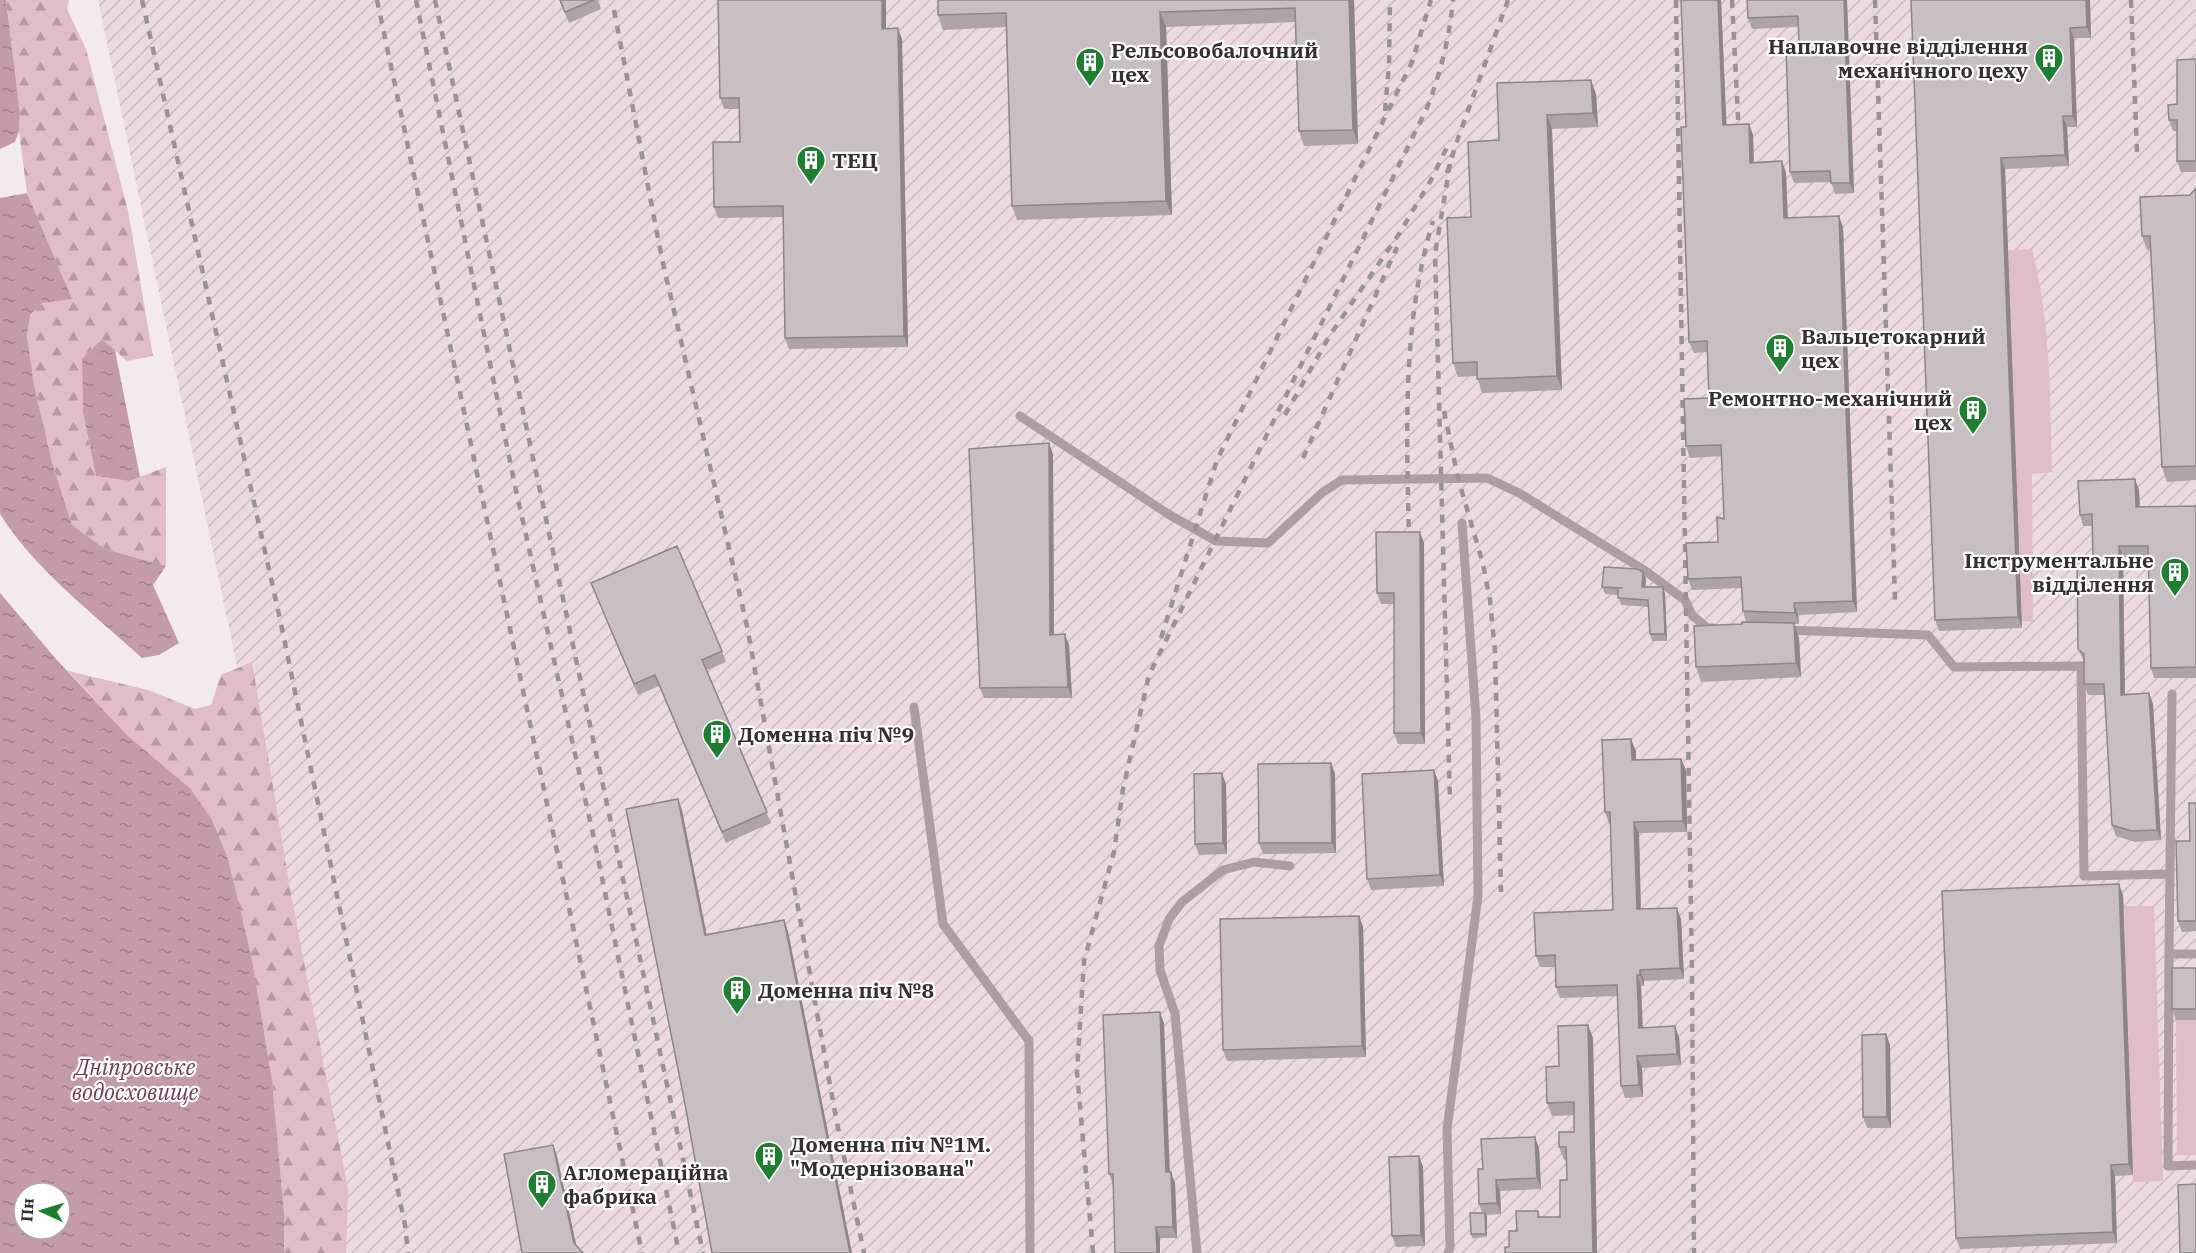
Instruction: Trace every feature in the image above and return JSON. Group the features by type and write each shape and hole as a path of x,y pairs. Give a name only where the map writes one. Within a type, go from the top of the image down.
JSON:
{"lane":[{"path":"1020,416 1168,514 1216,541 1268,543 1323,492 1342,480 1487,478 1519,494 1644,570 1685,600 1692,615 1707,628 1718,628"},
{"path":"1448,1253 1450,1248 1447,1129 1478,896 1476,718 1462,523"},
{"path":"1776,630 1928,635 1954,667 2081,666 2084,876 2170,874"},
{"path":"2172,694 2168,1166 2196,1165"},
{"path":"914,706 943,924 1029,1041 1030,1253"},
{"path":"1197,1253 1175,1014 1160,970 1160,946 1169,919 1182,902 1223,870 1254,862 1290,866"},
{"path":"2169,954 2196,954"}],"shaded area":[{"path":"98,0 2196,0 2196,1253 344,1253 242,690"}],"green space":[{"path":"6,0 69,0 67,9 86,49 128,211 153,356 127,361 102,339 82,359 83,414 96,476 129,481 166,467 166,566 105,549 72,525 52,462 34,385 27,335 30,315 42,303 71,298 27,193"},
{"path":"2032,249 2046,332 2052,472 2032,474 2033,622 2022,621 2008,250"},
{"path":"252,662 292,900 348,1189 346,1253 284,1253 284,1212 272,1081 190,788 128,736 68,671 148,690 195,709 211,705 221,675"},
{"path":"2124,906 2154,906 2163,1181 2133,1182"},
{"path":"2176,1020 2196,1020 2196,1155 2177,1155"}],"water":[{"path":"0,0 6,0 20,113 19,131 15,142 0,149"},
{"path":"27,193 72,299 42,303 30,315 27,335 34,385 52,462 72,525 105,549 166,566 153,585 179,643 159,655 142,658 85,608 30,554 0,514 0,198"},
{"path":"102,339 115,350 140,477 129,481 96,476 83,413 82,359"},
{"name":"Дніпровське водосховище","path":"0,593 56,659 128,736 190,788 212,820 228,859 251,955 272,1081 284,1212 284,1253 0,1253"}],"building":[{"path":"560,0 594,0 565,12"},
{"name":"ТЕЦ","path":"718,0 882,0 882,29 898,28 904,336 785,338 783,206 714,207 713,142 740,142 739,98 720,98"},
{"name":"Рельсовобалочний цех","path":"938,0 1349,0 1353,130 1299,131 1295,8 1160,12 1166,201 1012,206 1006,13 938,15"},
{"name":"Вальцетокарний цех","path":"1681,0 1718,0 1723,125 1749,124 1750,163 1782,161 1784,218 1839,216 1853,601 1794,603 1795,613 1743,611 1741,577 1688,579 1686,543 1718,542 1717,517 1724,519 1721,445 1686,446 1684,399 1709,398 1707,341 1689,342 1681,127 1686,127"},
{"path":"1747,0 1844,0 1850,183 1831,183 1830,171 1790,172 1786,47 1799,46 1798,16 1748,18"},
{"name":"Ремонтно-механічний цех","path":"1911,0 2086,0 2087,27 2070,28 2073,116 2063,116 2065,155 2001,158 2018,617 1935,620"},
{"path":"2196,59 2196,161 2177,161 2177,120 2169,120 2168,105 2177,104 2177,60"},
{"path":"1591,80 1593,113 1547,115 1557,376 1477,379 1477,362 1453,363 1447,218 1471,217 1468,142 1499,140 1497,83"},
{"path":"2196,188 2196,466 2162,467 2150,236 2142,236 2140,197 2190,195"},
{"path":"1049,443 1050,635 1065,634 1068,687 980,688 969,449"},
{"path":"2135,479 2136,507 2196,506 2196,667 2151,668 2148,546 2119,546 2121,695 2149,693 2157,830 2131,831 2112,825 2104,684 2084,684 2084,654 2078,649 2077,558 2093,558 2092,514 2080,515 2078,481"},
{"path":"1376,532 1420,532 1421,733 1394,733 1394,593 1377,593"},
{"name":"Доменна піч №9","path":"677,546 722,651 702,660 767,812 722,832 655,675 634,684 591,583"},
{"path":"1604,567 1638,569 1643,572 1642,587 1663,587 1665,634 1650,634 1648,600 1618,598 1618,588 1623,588 1602,587"},
{"path":"1742,622 1794,623 1796,663 1696,667 1694,626 1742,624"},
{"path":"1631,739 1632,760 1681,759 1683,821 1634,822 1637,909 1677,908 1680,968 1640,970 1640,975 1637,975 1639,1028 1675,1026 1677,1054 1637,1056 1639,1085 1621,1086 1617,985 1556,987 1555,955 1536,956 1534,913 1613,910 1610,812 1605,812 1602,740"},
{"path":"1331,763 1332,843 1259,843 1258,764"},
{"path":"1434,770 1440,875 1367,879 1362,774"},
{"path":"1222,773 1223,843 1195,844 1194,774"},
{"path":"678,799 705,935 784,920 850,1253 712,1253 626,809"},
{"path":"2189,803 2196,803 2196,921 2178,921 2176,841 2190,841"},
{"path":"2119,884 2129,1164 2111,1165 2113,1232 1956,1238 1942,891"},
{"path":"1359,916 1362,1046 1223,1050 1220,919"},
{"path":"2172,968 2196,968 2196,1009 2172,1009"},
{"path":"1160,1012 1166,1172 1171,1172 1173,1227 1156,1227 1157,1253 1115,1253 1113,1174 1109,1174 1103,1015"},
{"path":"1588,1025 1593,1253 1505,1253 1505,1247 1509,1247 1509,1231 1517,1231 1516,1211 1538,1211 1538,1217 1560,1217 1560,1180 1567,1180 1566,1147 1559,1147 1559,1132 1574,1132 1574,1102 1547,1103 1546,1067 1559,1066 1558,1026"},
{"path":"1886,1034 1887,1117 1863,1117 1862,1035"},
{"path":"1535,1137 1537,1178 1496,1180 1497,1203 1479,1204 1478,1169 1483,1169 1481,1139"},
{"name":"Агломераційна фабрика","path":"553,1145 574,1243 583,1253 522,1253 504,1154"},
{"path":"1419,1156 1421,1235 1392,1236 1389,1157"},
{"path":"2196,1184 2196,1253 2180,1253 2178,1185"},
{"path":"1470,1213 1485,1213 1486,1234 1471,1234"}],"railway":[{"path":"142,0 280,619 405,1225 408,1253"},
{"path":"377,0 642,1253"},
{"path":"416,0 515,486 593,834 679,1253"},
{"path":"435,0 703,1253"},
{"path":"1385,111 1389,65 1390,0"},
{"path":"1161,638 1217,460 1412,62 1431,0"},
{"path":"1093,1253 1077,1072 1084,961 1114,852 1123,789 1149,675 1427,108 1444,55 1453,0"},
{"path":"1447,173 1508,0"},
{"path":"1676,0 1692,973 1694,1253"},
{"path":"1732,0 1739,136"},
{"path":"1875,0 1895,600"},
{"path":"2131,0 2137,152"},
{"path":"614,10 662,259 747,626 836,1118 864,1253"},
{"path":"1285,415 1330,335 1399,234 1431,180 1450,141"},
{"path":"1450,164 1435,254 1450,802"},
{"path":"1409,543 1408,381 1415,300 1433,221"},
{"path":"1303,458 1397,247"},
{"path":"1444,411 1458,478 1483,564 1490,600 1495,652 1501,892"}],"place":[{"name":"Наплавочне відділення механічного цеху","path":"2049,84"},
{"name":"Рельсовобалочний цех","path":"1090,88"},
{"name":"ТЕЦ","path":"811,186"},
{"name":"Вальцетокарний цех","path":"1780,374"},
{"name":"Ремонтно-механічний цех","path":"1973,436"},
{"name":"Інструментальне відділення","path":"2175,598"},
{"name":"Доменна піч №9","path":"717,760"},
{"name":"Доменна піч №8","path":"737,1016"},
{"name":"Доменна піч №1М. \"Модернізована\"","path":"769,1182"},
{"name":"Агломераційна фабрика","path":"542,1210"}]}
